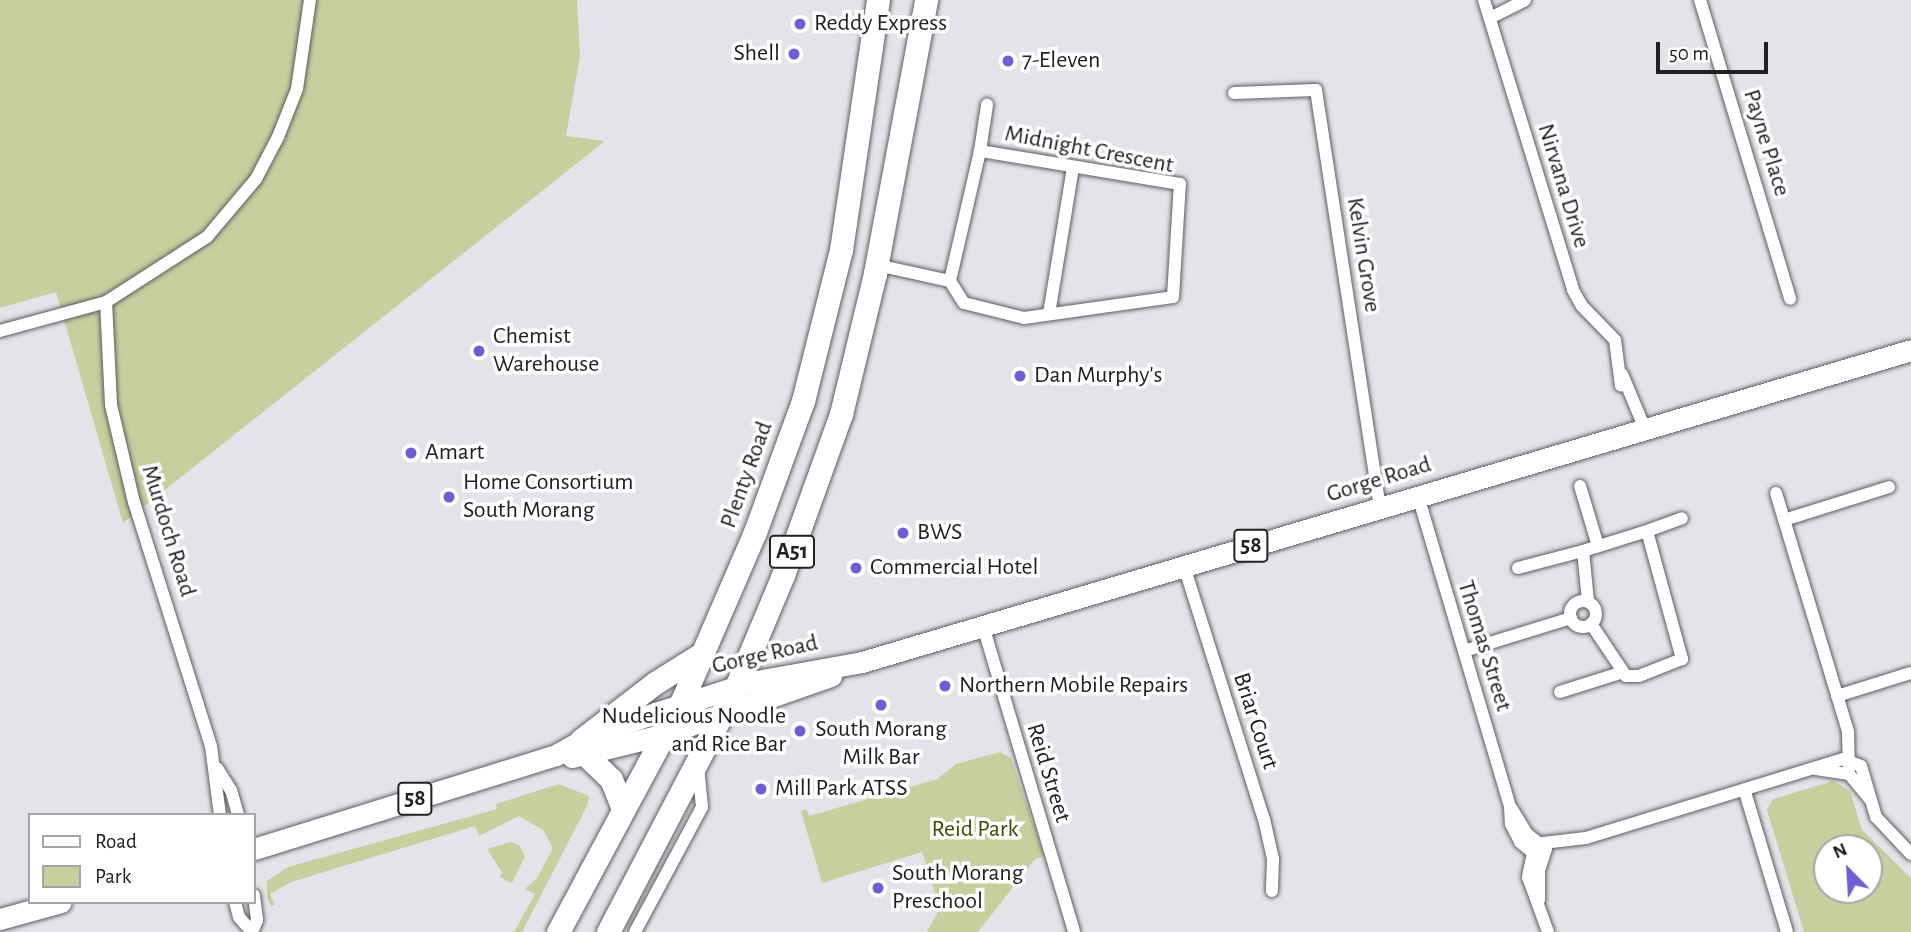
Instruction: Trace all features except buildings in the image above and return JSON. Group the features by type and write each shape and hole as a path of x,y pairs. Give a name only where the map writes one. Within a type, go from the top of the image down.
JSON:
{"highway":[{"name":"Plenty Road","path":"558,932 681,704 762,514 817,352 841,250 878,0"},
{"name":"A51","path":"608,932 736,687 783,575 841,414 877,265 926,0"},
{"path":"623,809 611,779 584,748 655,683 703,653"}],"main road":[{"name":"Gorge Road","path":"723,713 862,662 1911,350"},
{"name":"Gorge Road","path":"681,704 736,687 862,662"},
{"name":"58","path":"584,748 681,704"},
{"name":"58","path":"256,848 556,755 665,733 723,713"},
{"path":"0,919 54,904"}],"street":[{"path":"0,331 106,302 207,237 256,179 297,89 310,0"},
{"name":"Nirvana Drive","path":"1484,0 1573,290 1582,306 1615,340 1621,386"},
{"path":"1490,18 1525,0"},
{"name":"Payne Place","path":"1700,0 1790,299"},
{"name":"Kelvin Grove","path":"1234,93 1316,90 1380,508"},
{"name":"Midnight Crescent","path":"980,151 1180,184 1173,297 1024,318 964,303 950,281 980,151 987,105"},
{"path":"1049,314 1073,167"},
{"path":"877,265 950,281"},
{"name":"Murdoch Road","path":"106,302 111,405 134,502 217,768 219,813"},
{"name":"Nirvana Drive","path":"1621,372 1645,429"},
{"path":"1580,486 1598,546"},
{"path":"1784,520 1889,487"},
{"path":"1776,493 1849,735 1849,774 1870,799"},
{"name":"Thomas Street","path":"1418,496 1510,807 1541,850"},
{"path":"1518,568 1583,551 1682,518"},
{"path":"1560,692 1620,673 1639,676 1674,665 1683,651 1647,531"},
{"path":"1583,551 1587,601 1596,610 1591,624"},
{"name":"Briar Court","path":"1184,566 1264,820 1273,859 1272,891"},
{"path":"1571,618 1575,603 1587,601"},
{"path":"1464,651 1571,618"},
{"path":"1571,618 1581,627 1591,624"},
{"path":"1591,624 1620,673"},
{"name":"Reid Street","path":"983,626 1074,932"},
{"path":"1837,696 1911,673"},
{"path":"1548,932 1527,873 1541,850 1847,760 1860,764 1866,773 1870,799 1878,820 1911,854"},
{"path":"635,932 702,807 698,762"},
{"name":"Murdoch Road","path":"217,768 231,790 237,813"},
{"path":"1816,769 1849,774"},
{"path":"1745,792 1787,932"},
{"path":"236,904 239,917 252,932 257,920 255,904"}],"green space":[{"path":"0,0 577,0 580,56 566,136 605,141 123,523 56,292 0,308"},
{"name":"Reid Park","path":"1000,752 1011,758 1044,856 1035,859 978,932 927,932 940,908 922,852 822,883 801,811 806,809 809,816 937,779 956,764"},
{"path":"1833,781 1850,791 1862,830 1866,834 1813,834 1813,904 1883,904 1883,851 1911,878 1911,932 1804,932 1767,810 1773,799"},
{"path":"559,784 589,796 588,804 522,932 514,932 535,894 525,889 537,878 553,848 543,830 519,816 479,836 475,826 291,882 270,894 275,905 271,906 267,897 267,881 288,867 497,809 496,804"},
{"path":"511,842 519,845 525,856 512,883 500,877 502,872 487,849"}],"place":[{"name":"Reddy Express","path":"800,24"},
{"name":"Shell","path":"794,54"},
{"name":"7-Eleven","path":"1008,61"},
{"name":"Chemist Warehouse","path":"479,351"},
{"name":"Dan Murphy's","path":"1020,376"},
{"name":"Amart","path":"411,453"},
{"name":"Home Consortium South Morang","path":"449,497"},
{"name":"BWS","path":"903,533"},
{"name":"Commercial Hotel","path":"856,568"},
{"name":"Northern Mobile Repairs","path":"945,686"},
{"name":"South Morang Milk Bar","path":"881,705"},
{"name":"Nudelicious Noodle and Rice Bar","path":"800,731"},
{"name":"Mill Park ATSS","path":"761,789"},
{"name":"South Morang Preschool","path":"878,888"}]}
